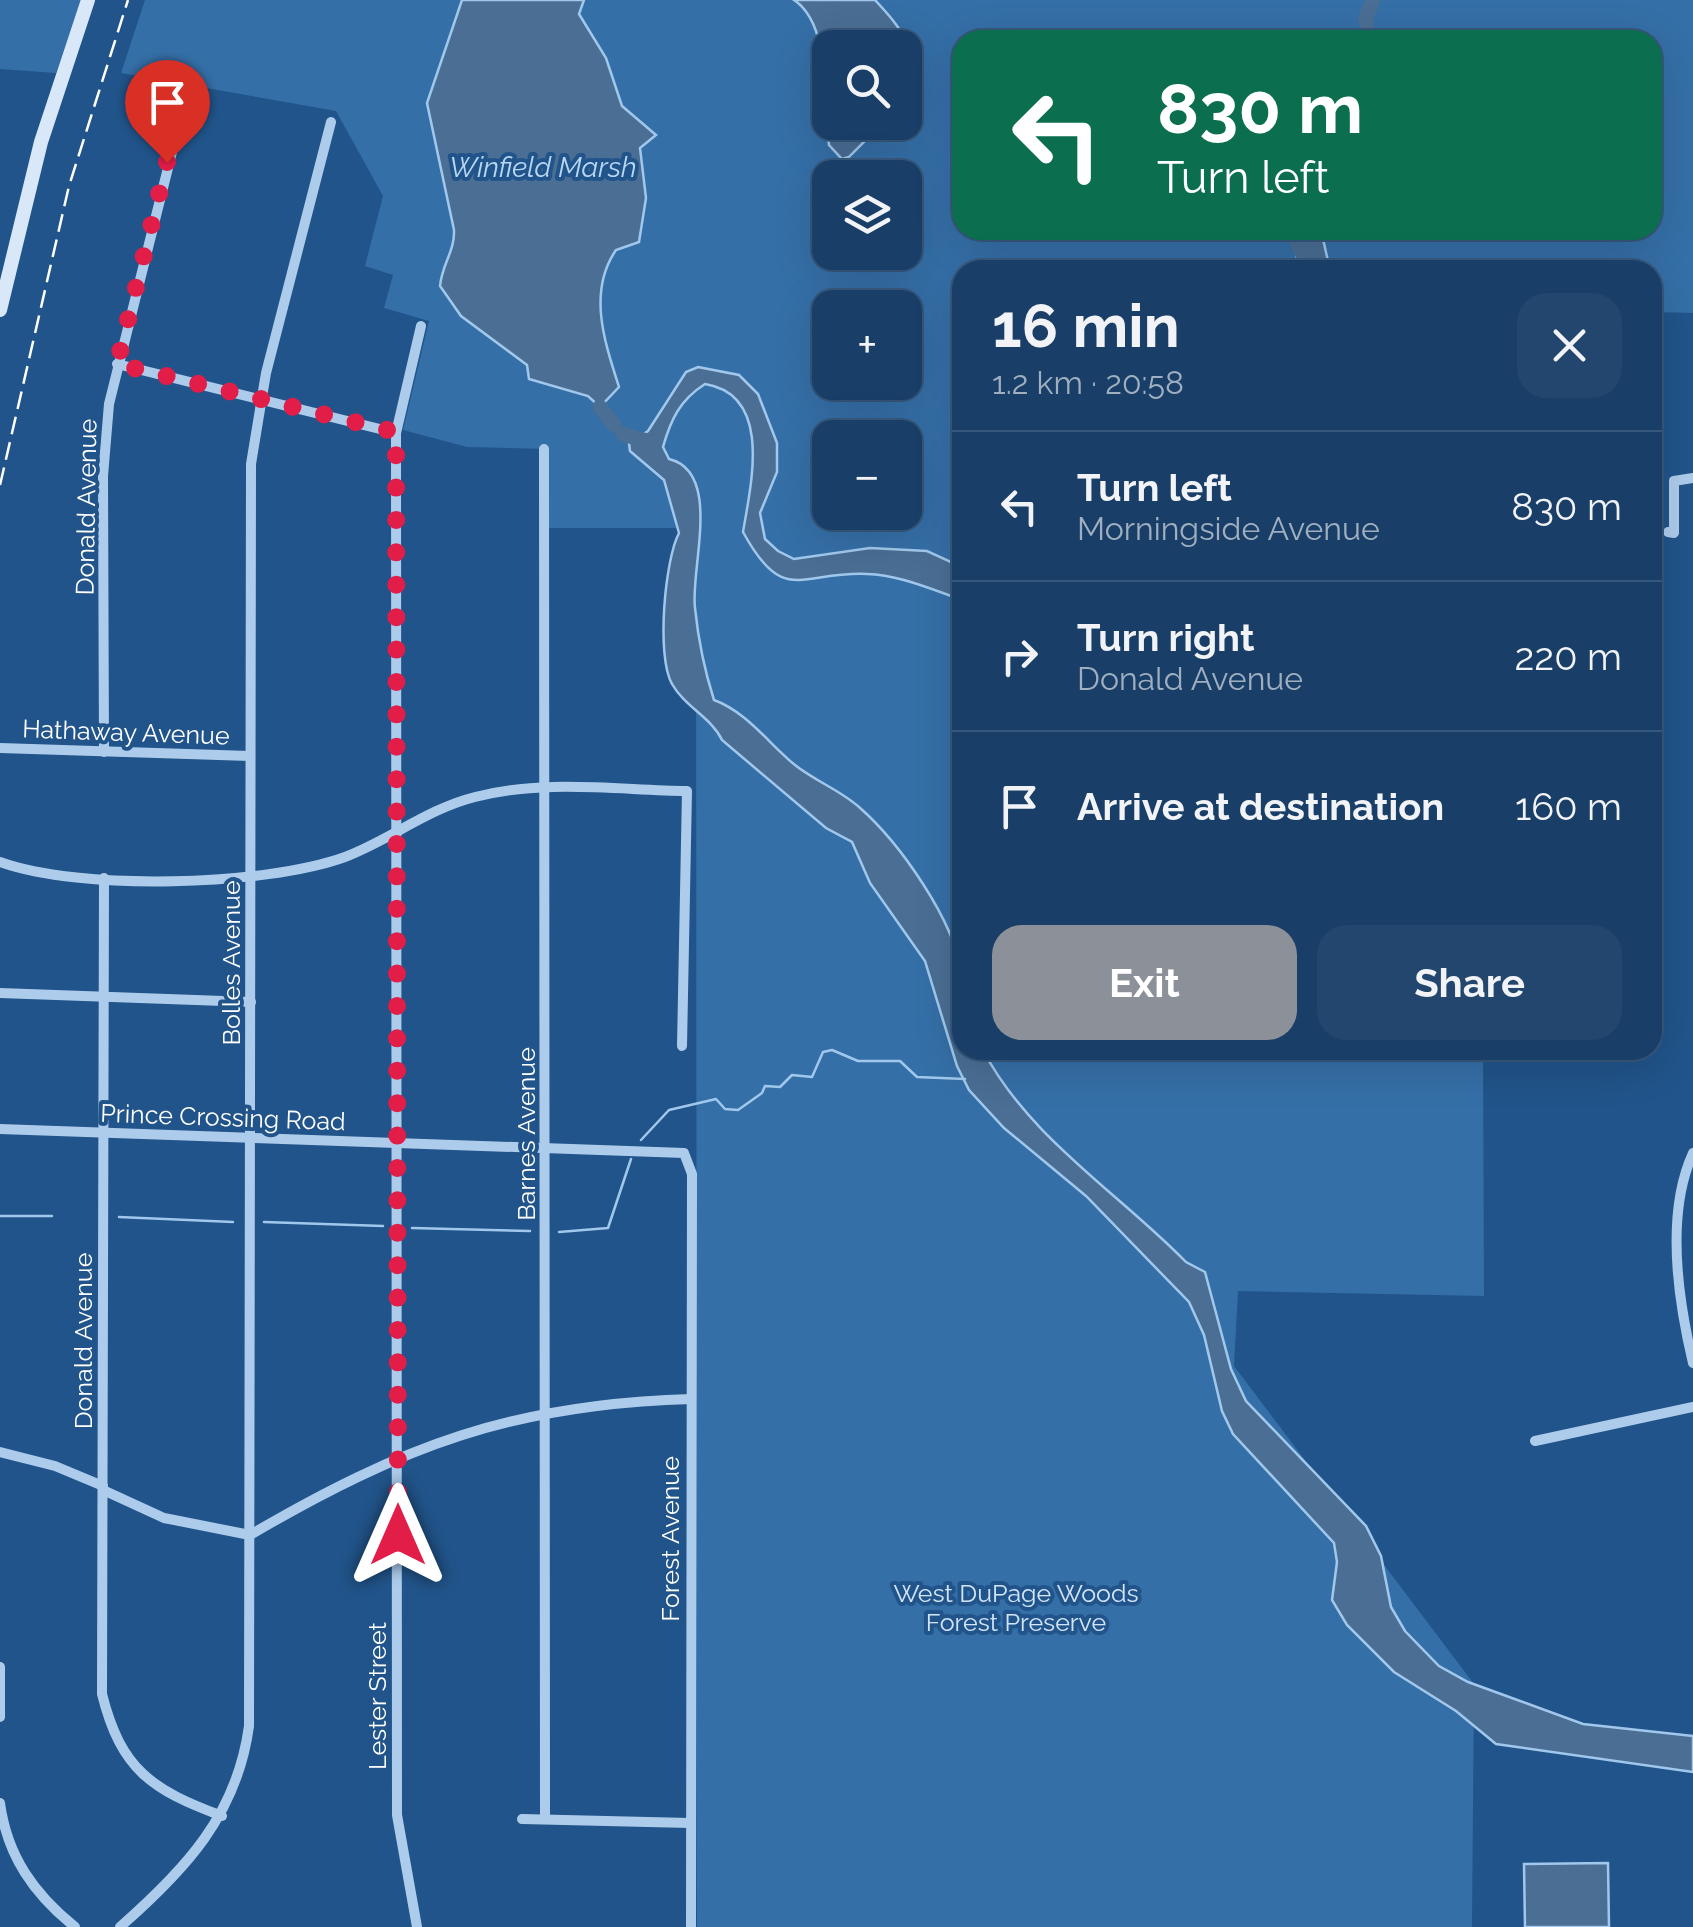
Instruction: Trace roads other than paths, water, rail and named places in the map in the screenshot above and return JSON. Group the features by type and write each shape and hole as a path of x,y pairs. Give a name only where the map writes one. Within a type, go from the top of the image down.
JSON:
{"street":[{"path":"0,310 46,126 88,0"},
{"name":"Donald Avenue","path":"104,752 103,476 117,364 186,92"},
{"name":"Bolles Avenue","path":"120,1927 184,1868 224,1813 240,1773 249,1726 251,464 261,400 331,122"},
{"name":"Lester Street","path":"417,1927 397,1815 396,432 421,326"},
{"path":"117,364 396,432"},
{"name":"Barnes Avenue","path":"544,449 544,1819"},
{"path":"1668,532 1674,533 1674,480 1693,478"},
{"name":"Hathaway Avenue","path":"0,748 250,756"},
{"path":"0,862 40,873 104,878 251,877 325,864 472,797 546,788 687,791 682,1046"},
{"name":"Donald Avenue","path":"104,878 102,1694 122,1750 139,1773 156,1786 224,1813"},
{"path":"0,994 251,1002"},
{"name":"Prince Crossing Road","path":"0,1129 684,1152"},
{"name":"Forest Avenue","path":"684,1152 692,1174 691,1927"},
{"path":"1693,1153 1680,1271 1693,1363"},
{"path":"0,1452 55,1466 164,1518 250,1534 398,1455 472,1429 546,1411 690,1399"},
{"path":"1534,1442 1693,1407"},
{"path":"0,1666 0,1717"},
{"path":"0,1803 8,1838 23,1872 44,1902 75,1927"},
{"path":"522,1818 690,1824"}],"water":[{"name":"Winfield Marsh","path":"462,0 584,0 579,14 606,58 622,106 656,135 640,148 646,198 639,242 616,250 602,283 601,318 619,387 600,407 588,396 529,379 527,365 461,316 440,286 454,230 427,103"},
{"path":"794,0 875,0 899,30 816,30"},
{"path":"829,140 866,140 842,159"},
{"path":"1295,240 1323,240 1328,260 1297,260"},
{"path":"698,367 739,375 758,394 777,443 777,472 760,513 765,539 778,551 794,559 870,548 927,551 952,562 952,596 879,575 844,574 796,580 783,577 770,570 743,532 752,444 741,405 726,392 705,384 689,397 669,428 663,447 669,459 685,468 695,482 700,502 695,608 714,700 747,720 803,771 859,807 923,884 952,940 952,1050 925,961 870,883 852,842 826,828 722,740 672,684 664,652 664,608 679,533 664,480 630,451 629,443 648,431 686,372"},
{"path":"955,1060 989,1060 1024,1110 1050,1137 1186,1262 1205,1272 1231,1369 1246,1401 1366,1526 1381,1556 1391,1607 1405,1631 1439,1666 1468,1682 1583,1724 1693,1736 1693,1772 1496,1744 1456,1711 1394,1672 1347,1625 1332,1600 1337,1562 1334,1543 1233,1434 1222,1411 1204,1335 1189,1302 1086,1196 1004,1128 969,1090"},
{"path":"1608,1863 1609,1927 1525,1927 1524,1864"}],"waterway":[{"path":"1367,30 1366,18 1373,0"},
{"path":"1296,240 1306,260"},
{"path":"600,407 614,425"},
{"path":"623,434 650,442"},
{"path":"641,1140 669,1110 716,1099 725,1109 738,1110 762,1093 765,1086 780,1087 792,1075 812,1077 823,1052 832,1050 858,1061 900,1061 917,1077 965,1079"},
{"path":"559,1232 608,1228 631,1159"},
{"path":"0,1216 52,1216"},
{"path":"119,1217 233,1222"},
{"path":"264,1222 383,1226"},
{"path":"412,1228 530,1231"}],"railway":[{"path":"0,485 69,186 128,0"}],"park label":[{"name":"West DuPage Woods Forest Preserve","path":"1016,1608"}]}
